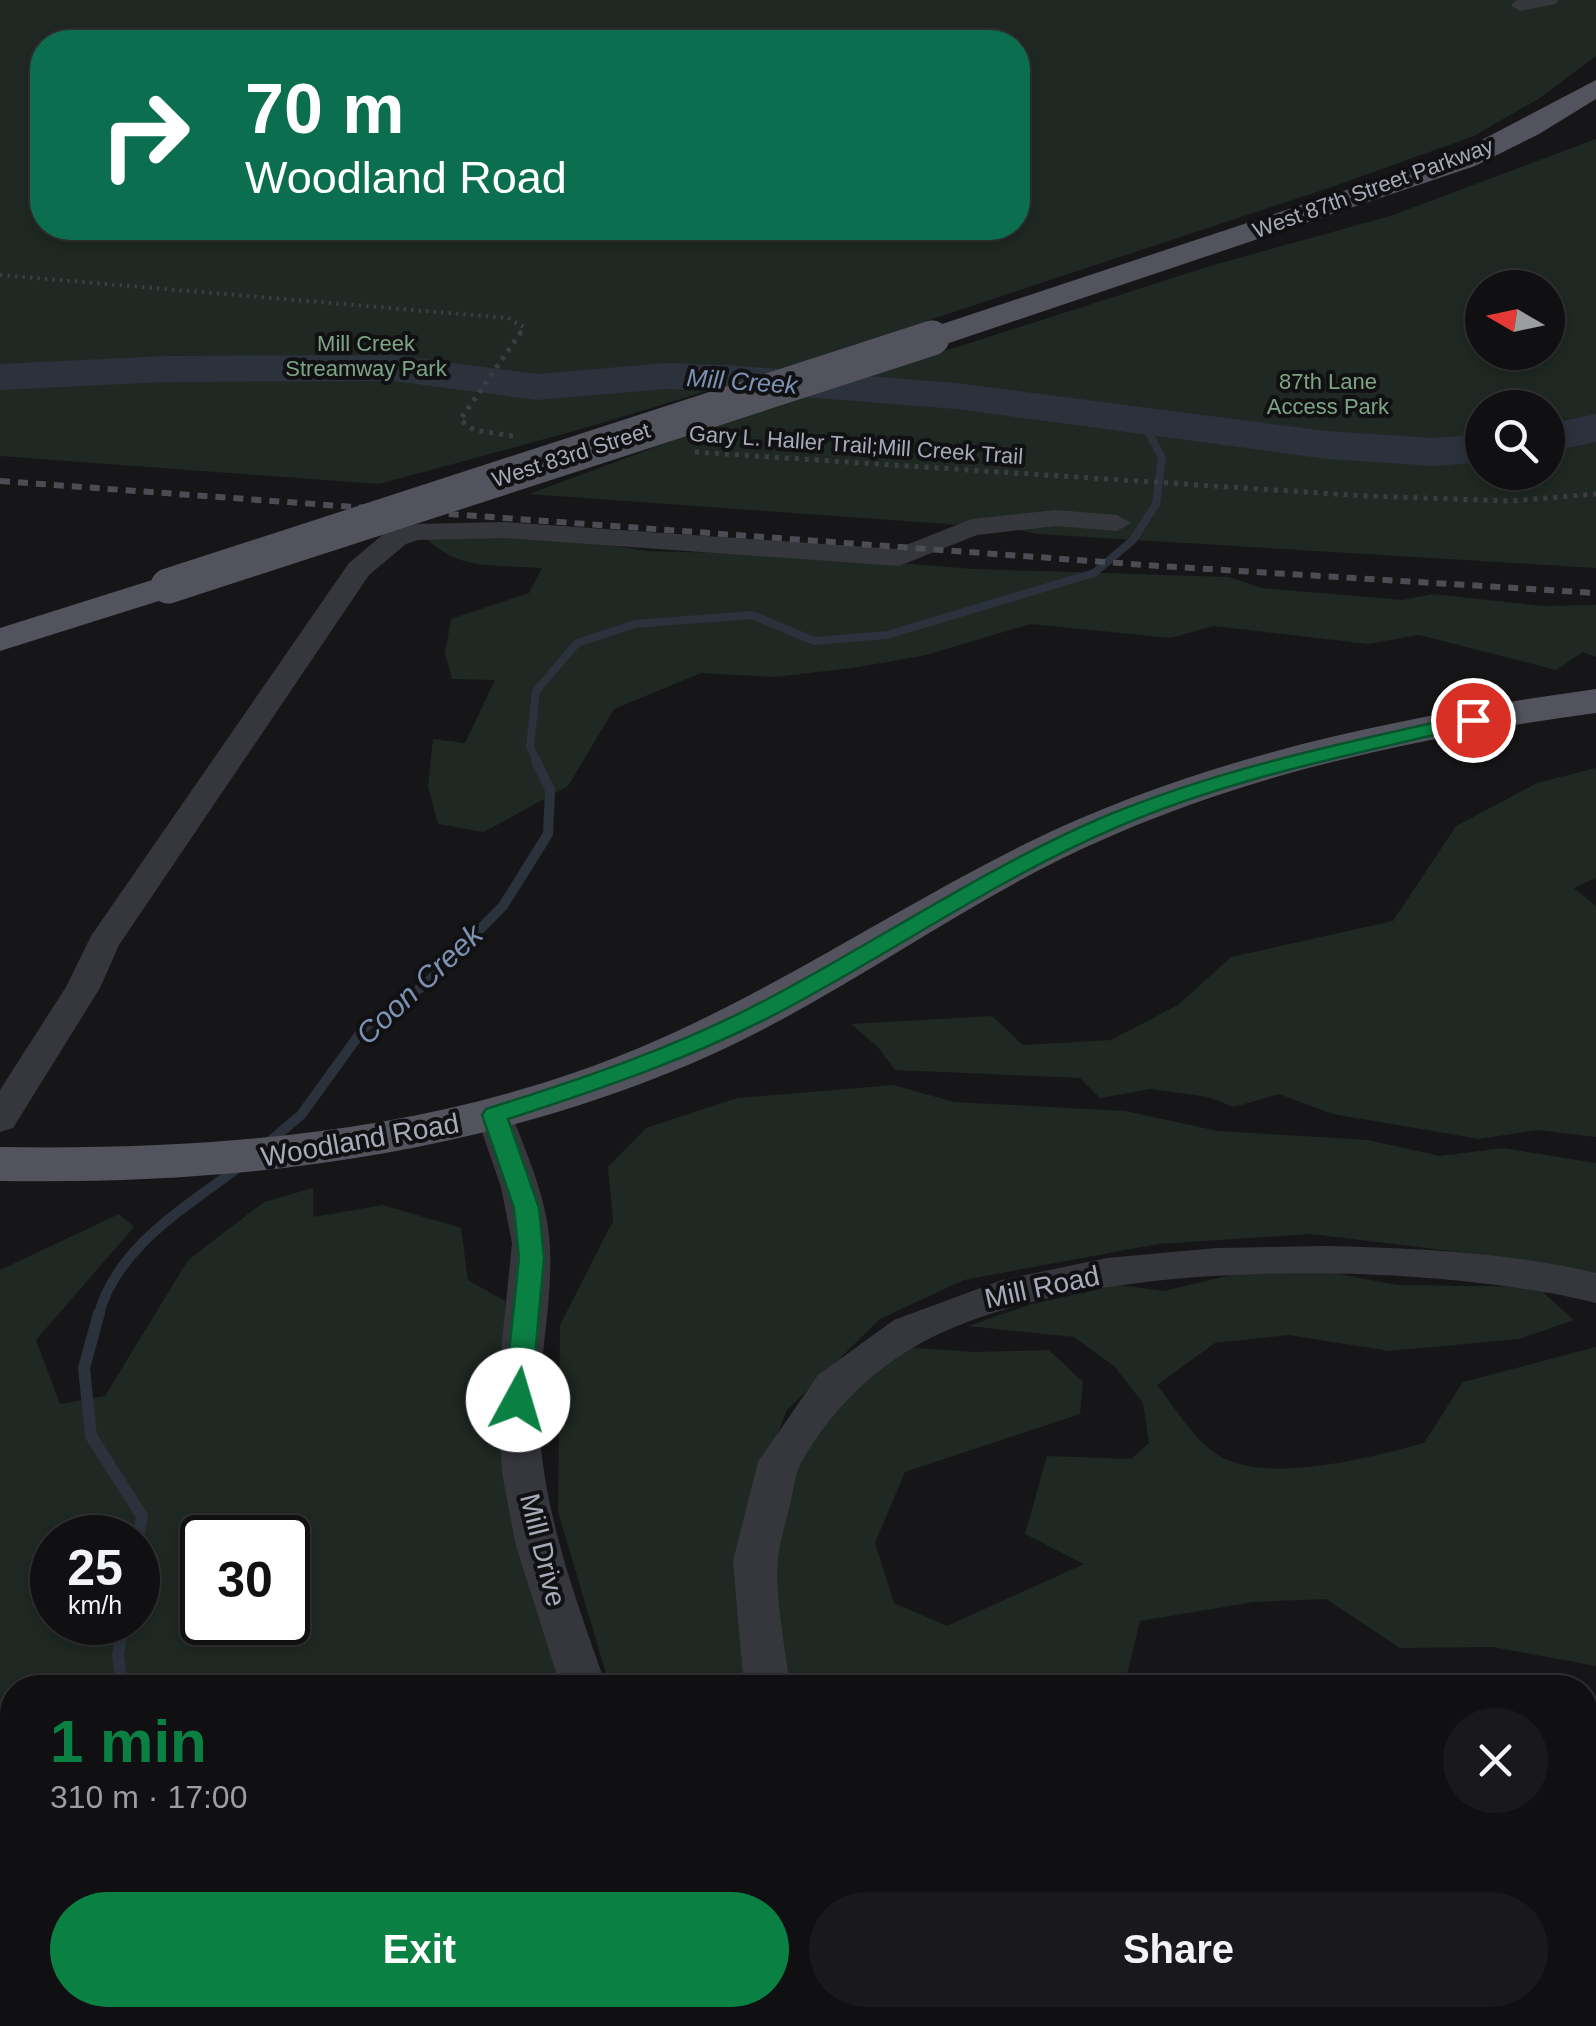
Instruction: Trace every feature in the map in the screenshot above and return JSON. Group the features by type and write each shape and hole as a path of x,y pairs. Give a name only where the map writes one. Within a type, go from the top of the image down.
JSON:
{"main road":[{"name":"West 87th Street Parkway","path":"1142,268 1466,160 1530,128 1596,88"},
{"name":"West 83rd Street","path":"0,640 1142,268"},
{"name":"Woodland Road","path":"0,1164 124,1168 264,1158 404,1136 494,1115 598,1082 711,1036 782,1001 1021,863 1146,808 1257,770 1353,745 1452,723 1596,701"}],"street":[{"path":"1520,5 1549,0"},
{"path":"0,1118 84,988 103,944 359,569 396,538 418,532 505,530 899,558 972,527 1056,518 1117,523"},
{"name":"Mill Drive","path":"494,1115 526,1208 532,1258 518,1400 528,1502 545,1572 580,1675"},
{"name":"Mill Road","path":"765,1675 754,1575 762,1514 782,1456 826,1394 858,1362 912,1326 982,1298 1076,1276 1242,1261 1402,1263 1530,1276 1596,1288"}],"path":[{"path":"0,275 490,315 520,322 524,326 520,334 460,420 474,430 524,437"},
{"name":"Gary L. Haller Trail;Mill Creek Trail","path":"693,452 1478,501 1596,494"}],"green space":[{"name":"Mill Creek Streamway Park","path":"0,0 1596,0 1596,56 1540,98 1474,136 1329,188 796,364 585,428 379,484 0,456"},
{"name":"87th Lane Access Park","path":"1596,139 1596,568 1038,534 1016,529 529,494 723,422 1210,266 1390,216"},
{"path":"420,531 564,538 647,551 798,555 974,569 1229,577 1262,588 1402,600 1433,594 1542,606 1596,605 1596,657 1583,652 1556,670 1419,635 1368,644 1213,626 1171,638 1031,624 922,656 852,668 775,677 701,673 614,709 568,786 484,832 438,824 428,786 433,739 465,743 495,680 452,679 445,653 451,619 529,593 542,568 491,566 461,560 447,554"},
{"path":"1596,768 1596,878 1574,888 1596,906 1596,1137 1538,1130 1479,1139 1333,1114 1279,1094 1234,1107 1208,1097 1151,1089 1100,1098 1080,1078 895,1070 878,1047 851,1024 992,1016 1023,1045 1111,1040 1178,1005 1231,957 1393,921 1456,826 1537,783"},
{"path":"893,1085 954,1102 1125,1111 1218,1131 1368,1140 1440,1156 1503,1148 1596,1163 1596,1275 1526,1260 1311,1234 1158,1244 964,1280 880,1319 787,1410 742,1524 754,1675 606,1675 558,1512 560,1325 613,1221 608,1167 646,1128 737,1098"},
{"path":"313,1188 313,1217 383,1205 461,1228 468,1280 505,1301 507,1435 557,1675 0,1675 0,1270 119,1214 134,1227 36,1340 60,1404 105,1396 188,1260 264,1202"},
{"path":"1318,1270 1398,1285 1537,1287 1574,1320 1519,1339 1389,1351 1289,1335 1215,1343 1157,1385 1204,1444 1232,1462 1257,1467 1316,1466 1424,1443 1463,1382 1596,1347 1596,1666 1493,1647 1400,1648 1326,1599 1254,1602 1140,1621 1127,1675 780,1675 770,1591 797,1455 844,1391 901,1347 975,1352 1049,1350 1083,1382 1080,1414 905,1472 875,1543 894,1603 947,1626 1084,1564 1025,1534 1047,1456 1131,1459 1149,1443 1143,1403 1114,1366 1074,1337 968,1326 1032,1304 1118,1285 1164,1291 1235,1274"}],"waterway":[{"name":"Mill Creek","path":"0,377 165,369 394,368 537,387 666,376 726,378 956,396 1327,445 1434,452 1465,449"},
{"name":"Coon Creek","path":"538,763 530,747 536,691 577,643 635,624 752,615 814,641 887,635 1094,573 1133,540 1156,504 1162,458 1142,419"},
{"name":"Mill Creek","path":"1565,434 1596,428"},
{"name":"Coon Creek","path":"269,1142 301,1115 364,1028 426,984 503,906 548,834 550,790 536,761"},
{"name":"Coon Creek","path":"99,1315 108,1291 137,1249 240,1166"},
{"name":"Coon Creek","path":"99,1315 84,1368 91,1436 141,1515"},
{"name":"Coon Creek","path":"120,1645 120,1675"}],"railway":[{"path":"0,481 1159,566 1596,593"}],"route":[{"path":"518,1400 532,1258 526,1208 494,1115 598,1082 711,1036 782,1001 1021,863 1146,808 1295,760 1473,720"}]}
